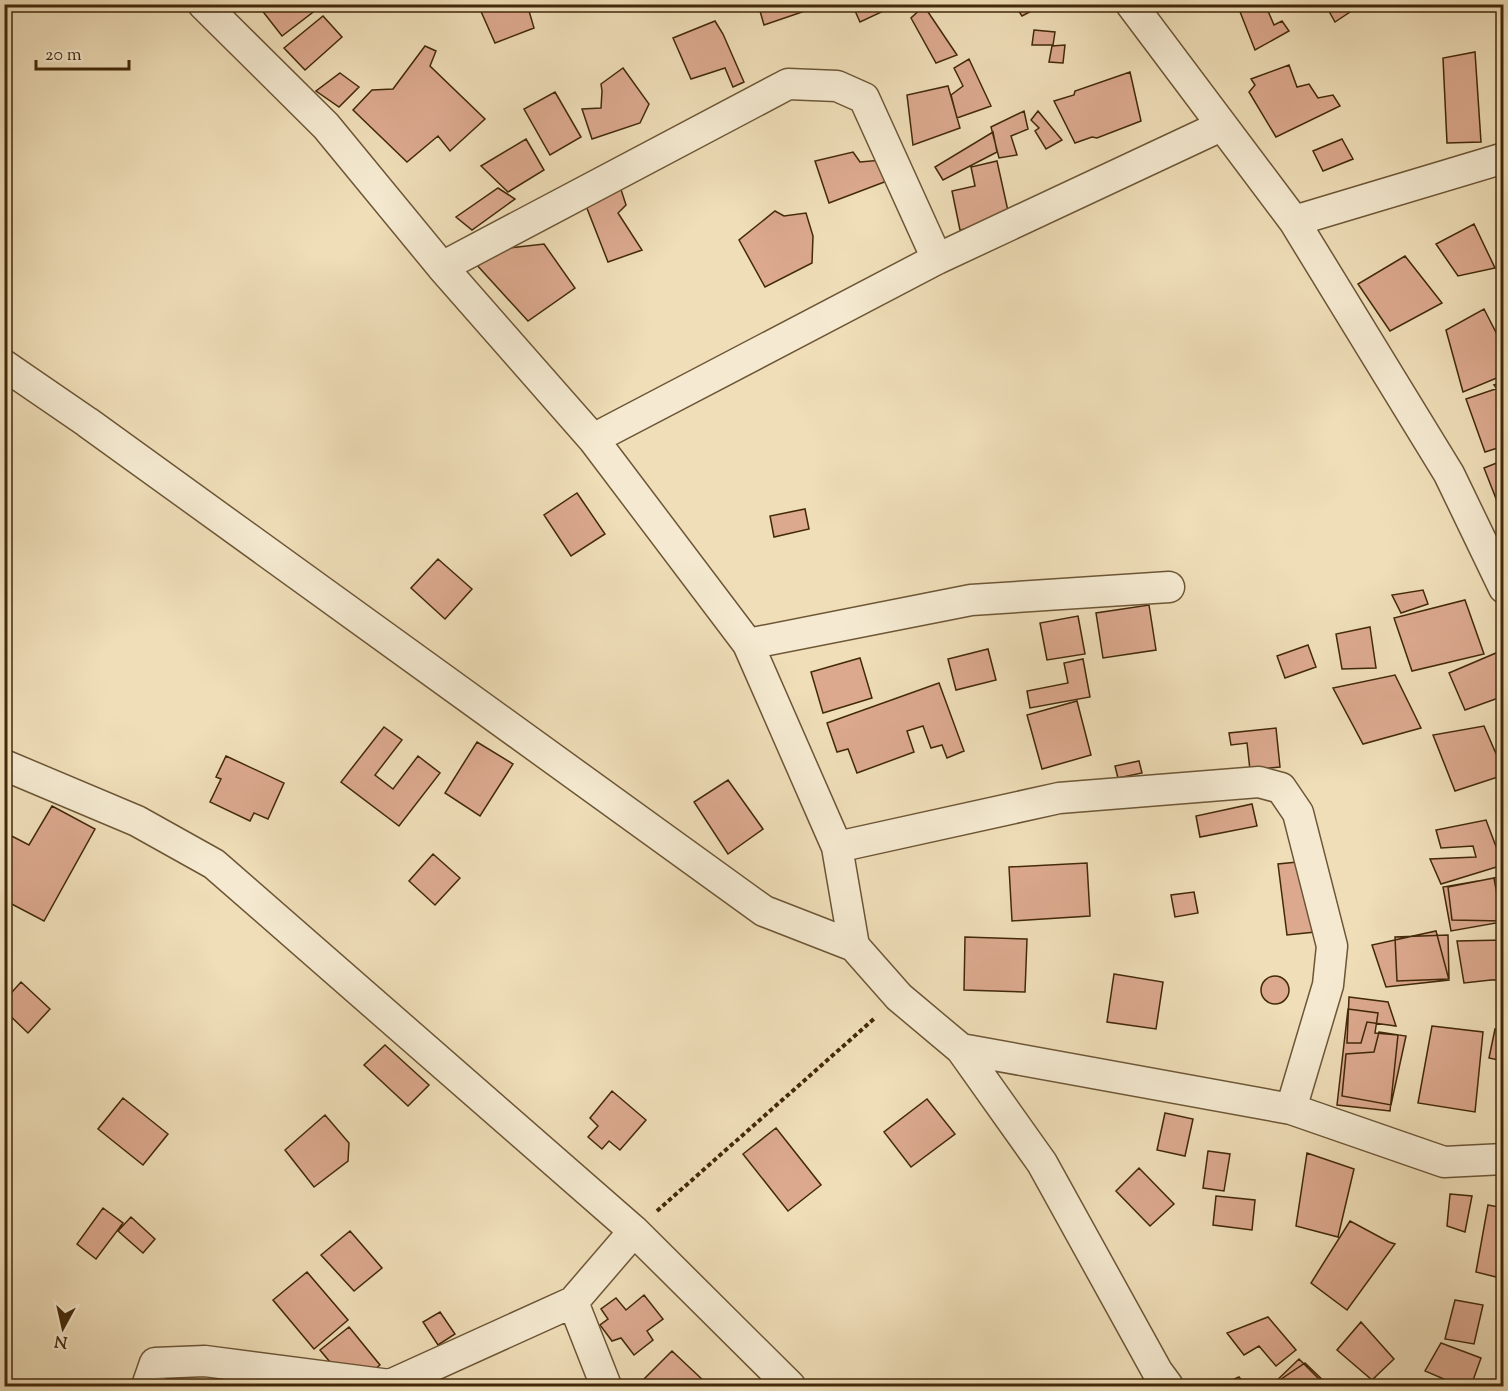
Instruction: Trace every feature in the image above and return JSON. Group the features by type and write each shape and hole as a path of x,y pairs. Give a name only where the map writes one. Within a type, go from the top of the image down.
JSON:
{"street":[{"path":"203,4 326,126 442,267 593,439 748,644 837,848 854,946"},
{"path":"1131,4 1294,221 1449,474 1503,588"},
{"path":"442,267 788,84 837,86 864,98 937,259"},
{"path":"593,439 937,259 1221,126"},
{"path":"1294,221 1503,158"},
{"path":"4,365 87,422 764,911 854,946 899,997 961,1049 1042,1163 1157,1371 1168,1386"},
{"path":"748,644 971,600 1169,587"},
{"path":"4,765 137,821 214,864 634,1231 790,1386"},
{"path":"837,848 1059,798 1259,782 1281,788 1298,813 1332,946 1328,986 1291,1109"},
{"path":"961,1049 1291,1109 1444,1162 1503,1159"},
{"path":"147,1386 155,1362 205,1361 390,1385 573,1302 634,1231"},
{"path":"573,1302 606,1386"}],"path":[{"path":"634,1231 899,997"}],"building":[{"path":"257,4 320,4 321,6 282,36"},
{"path":"487,4 527,4 534,28 495,43 479,7"},
{"path":"758,4 803,4 805,11 764,25"},
{"path":"852,4 888,4 890,8 860,22"},
{"path":"1014,4 1045,4 1022,16"},
{"path":"1237,4 1265,4 1274,25 1282,21 1289,31 1255,50"},
{"path":"1325,4 1346,4 1350,12 1335,22"},
{"path":"924,6 957,55 936,63 911,18"},
{"path":"323,16 342,37 305,70 284,48"},
{"path":"715,21 744,82 733,87 725,68 691,79 673,38"},
{"path":"1034,30 1055,32 1053,45 1032,45"},
{"path":"1065,45 1063,63 1049,62 1052,46"},
{"path":"425,46 436,51 430,66 485,119 450,151 438,136 407,162 353,110 372,90 393,89"},
{"path":"1475,52 1481,142 1447,143 1443,58"},
{"path":"969,59 991,106 957,118 951,95 963,86 954,68"},
{"path":"1289,65 1297,87 1309,84 1318,98 1333,95 1340,106 1276,137 1249,92 1255,85 1251,79"},
{"path":"623,68 649,104 640,123 592,139 582,109 601,108 601,84"},
{"path":"1130,72 1141,121 1097,138 1092,137 1075,143 1054,101 1074,95 1075,91"},
{"path":"340,73 359,87 339,107 316,91"},
{"path":"948,86 960,128 913,145 907,95"},
{"path":"555,92 581,137 550,155 524,109"},
{"path":"1024,111 1028,129 1011,136 1017,155 999,158 991,127"},
{"path":"1038,111 1062,140 1046,149 1035,131 1039,128 1031,120"},
{"path":"993,132 997,152 943,180 935,167"},
{"path":"526,139 544,170 508,192 481,166"},
{"path":"1342,139 1353,159 1323,171 1313,151"},
{"path":"853,152 860,162 882,160 887,181 829,203 815,161"},
{"path":"997,161 1010,220 960,230 952,191 975,186 971,167"},
{"path":"616,174 626,205 618,213 642,250 608,262 581,193"},
{"path":"498,188 515,199 472,230 456,217"},
{"path":"775,211 784,216 806,213 813,236 812,263 765,287 739,240"},
{"path":"1474,224 1495,268 1458,276 1436,244"},
{"path":"544,244 575,288 528,321 475,263 509,248"},
{"path":"1405,256 1442,303 1390,331 1358,284"},
{"path":"1484,309 1504,348 1504,375 1463,392 1446,330"},
{"path":"1504,382 1504,398 1494,385"},
{"path":"1504,386 1504,446 1485,452 1466,399"},
{"path":"1504,460 1504,519 1484,468"},
{"path":"577,493 605,534 571,556 544,515"},
{"path":"805,509 809,529 774,537 770,516"},
{"path":"438,559 472,589 445,619 411,588"},
{"path":"1423,590 1428,604 1401,613 1392,595"},
{"path":"1465,600 1484,654 1412,671 1394,618"},
{"path":"1149,605 1156,650 1103,658 1096,613"},
{"path":"1078,616 1085,654 1047,660 1040,623"},
{"path":"1370,627 1376,668 1342,669 1336,634"},
{"path":"1308,645 1316,667 1285,678 1277,656"},
{"path":"988,649 996,680 956,690 948,659"},
{"path":"1496,653 1504,662 1504,696 1465,710 1449,673"},
{"path":"860,658 872,698 823,713 811,672"},
{"path":"1083,659 1090,697 1030,708 1027,691 1068,683 1064,663"},
{"path":"1395,675 1421,728 1363,744 1333,688"},
{"path":"939,683 964,751 947,758 942,745 931,748 923,726 907,731 914,752 857,773 848,749 837,752 827,723"},
{"path":"1077,701 1091,755 1042,769 1027,715"},
{"path":"1484,726 1504,775 1455,791 1433,735"},
{"path":"384,727 402,740 375,775 393,789 418,756 440,773 399,826 341,782"},
{"path":"1276,728 1280,767 1250,770 1247,743 1231,745 1229,733"},
{"path":"477,742 513,764 480,816 445,793"},
{"path":"226,756 284,783 268,819 254,813 250,821 210,802 221,779 216,777"},
{"path":"1139,761 1142,773 1118,778 1115,766"},
{"path":"728,780 763,829 728,854 694,802"},
{"path":"1252,804 1257,826 1200,837 1196,816"},
{"path":"52,806 95,829 44,921 4,900 4,832 29,845"},
{"path":"1486,820 1503,865 1441,884 1430,859 1476,857 1473,846 1441,848 1436,830"},
{"path":"433,854 460,878 435,905 409,881"},
{"path":"1307,861 1315,932 1287,935 1278,864"},
{"path":"1087,863 1090,916 1012,921 1009,867"},
{"path":"1499,877 1503,921 1452,920 1448,887"},
{"path":"1494,878 1502,922 1451,931 1443,887"},
{"path":"1194,892 1198,913 1175,917 1171,895"},
{"path":"1436,931 1449,980 1386,987 1372,945"},
{"path":"1448,935 1449,979 1397,981 1395,937"},
{"path":"965,937 1027,939 1025,992 964,990"},
{"path":"1504,940 1504,980 1464,983 1457,941"},
{"path":"1114,974 1163,982 1156,1029 1107,1022"},
{"path":"1275,976 1285,980 1289,990 1285,1000 1275,1004 1265,1000 1261,990 1265,980"},
{"path":"21,982 50,1009 28,1033 4,1010 4,1001"},
{"path":"1349,997 1388,1002 1396,1026 1367,1022 1361,1043 1347,1043"},
{"path":"1348,1009 1378,1013 1375,1033 1398,1035 1390,1111 1337,1105"},
{"path":"1432,1026 1483,1032 1475,1112 1418,1103"},
{"path":"1495,1029 1504,1031 1504,1092 1501,1092 1503,1061 1489,1058"},
{"path":"1379,1032 1406,1036 1391,1105 1342,1096 1346,1054 1374,1052"},
{"path":"385,1045 429,1085 408,1106 364,1065"},
{"path":"612,1091 646,1120 620,1150 609,1141 602,1149 588,1137 598,1126 590,1118"},
{"path":"123,1098 168,1134 143,1165 98,1129"},
{"path":"927,1099 955,1134 911,1167 884,1132"},
{"path":"1165,1113 1193,1119 1185,1156 1157,1150"},
{"path":"325,1115 349,1143 348,1161 314,1187 285,1150"},
{"path":"776,1128 821,1185 788,1211 743,1154"},
{"path":"1208,1151 1230,1154 1224,1191 1203,1188"},
{"path":"1307,1153 1354,1169 1338,1237 1296,1226"},
{"path":"1139,1168 1174,1204 1150,1226 1116,1191"},
{"path":"1450,1194 1472,1196 1465,1232 1447,1226"},
{"path":"1216,1196 1255,1200 1252,1230 1213,1225"},
{"path":"1488,1205 1504,1208 1504,1279 1476,1272"},
{"path":"103,1208 123,1223 96,1259 77,1244"},
{"path":"131,1217 155,1239 143,1253 118,1231"},
{"path":"1350,1221 1395,1244 1347,1310 1311,1283"},
{"path":"350,1231 382,1268 354,1291 321,1255"},
{"path":"307,1272 348,1320 314,1349 273,1300"},
{"path":"644,1295 663,1319 647,1331 653,1340 634,1355 621,1338 612,1341 600,1325 608,1319 601,1309 616,1298 626,1310"},
{"path":"1455,1300 1483,1305 1474,1344 1445,1339"},
{"path":"440,1312 455,1334 438,1345 423,1322"},
{"path":"1268,1317 1296,1350 1276,1366 1259,1346 1244,1355 1227,1333"},
{"path":"1361,1322 1394,1359 1372,1380 1337,1350"},
{"path":"349,1327 380,1365 353,1386 350,1386 320,1350"},
{"path":"1441,1343 1481,1358 1471,1386 1460,1386 1425,1371"},
{"path":"672,1351 706,1383 703,1386 637,1386"},
{"path":"1299,1359 1326,1386 1271,1386"},
{"path":"1305,1363 1329,1386 1271,1386"},
{"path":"1239,1377 1247,1386 1219,1386"}]}
